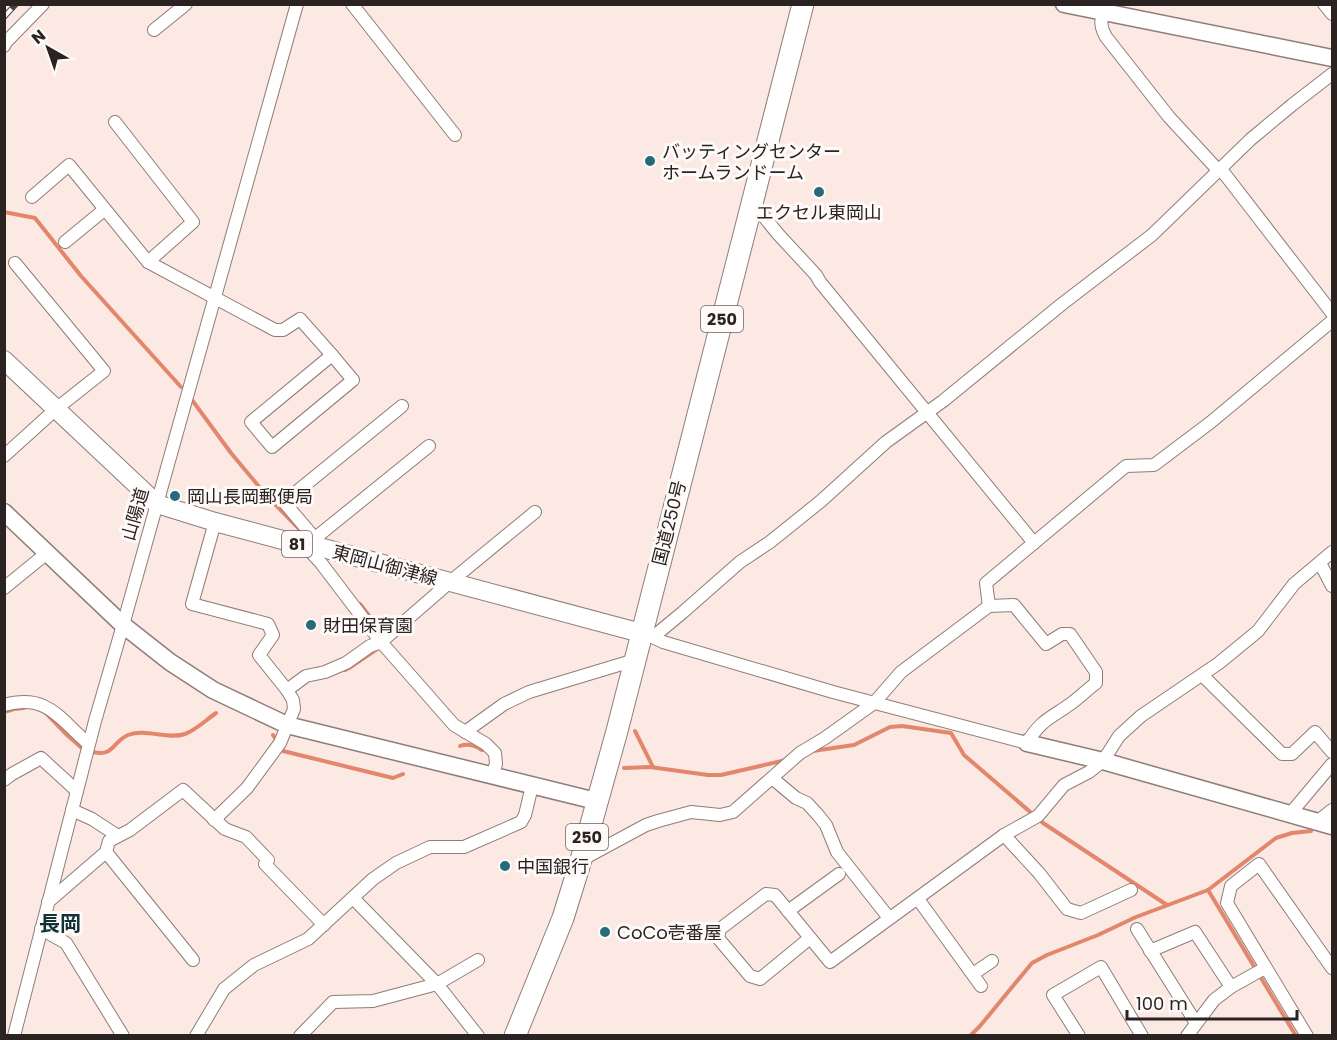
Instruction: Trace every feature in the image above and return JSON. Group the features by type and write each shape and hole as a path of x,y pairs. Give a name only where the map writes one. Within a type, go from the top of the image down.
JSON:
{"highway":[{"name":"国道250号","path":"514,1035 563,918 585,857 596,801 635,660 647,635 752,202 803,4"}],"main road":[{"name":"東岡山御津線","path":"4,360 157,504 215,522 314,544 647,635"}],"street":[{"path":"4,46 43,4"},
{"path":"154,30 186,4"},
{"name":"山陽道","path":"14,1035 89,744 297,4"},
{"path":"352,4 455,135"},
{"path":"1064,4 1332,58"},
{"path":"1324,4 1332,14"},
{"path":"1103,12 1101,29 1106,37 1169,117 1219,169 1332,313"},
{"path":"647,635 682,613 740,562 771,542 827,496 886,442 1152,235 1219,169 1292,105 1332,74"},
{"path":"115,122 194,222 151,265"},
{"path":"32,197 69,165 151,265 275,330 283,330 300,319 332,355 353,380 272,447 251,422 332,355"},
{"path":"752,202 816,275 1034,543"},
{"path":"65,242 104,210"},
{"path":"4,456 56,409 104,371 15,263"},
{"path":"989,606 986,583 1126,466 1155,465 1211,422 1332,321"},
{"path":"402,406 284,502 314,544 321,563 381,642 454,725 486,744 495,753 496,764 492,776"},
{"path":"314,544 429,446"},
{"path":"4,512 123,625 170,662 213,690 287,725 596,801"},
{"path":"288,690 306,676 325,672 346,663 370,646 381,642 535,512"},
{"path":"214,819 247,788 277,746 294,709 288,690 259,655 273,635 268,624 192,604 215,522"},
{"path":"810,938 760,979 750,976 718,938 720,929 766,894 775,895 830,962 1004,835 1036,818 1064,785 1089,772 1103,761 1119,736 1141,716 1220,663 1258,631 1294,584 1332,552"},
{"path":"4,588 47,553"},
{"path":"1320,563 1332,586"},
{"path":"585,857 658,821 691,812 720,815 733,812 800,753 874,703 901,672 989,606 1014,605 1046,644 1062,634 1070,634 1096,672 1096,683 1073,702 1045,719 1027,743"},
{"path":"647,635 663,642 874,703 1103,761 1324,824 1332,810"},
{"path":"465,732 504,704 529,692 635,660"},
{"path":"1202,675 1282,754 1292,754 1315,732 1332,752"},
{"path":"4,705 35,702 50,708 89,744"},
{"path":"4,780 41,758 77,791"},
{"path":"1290,814 1332,764"},
{"path":"772,778 796,798 807,803 818,815 826,825 837,852 889,918"},
{"path":"196,1035 224,989 254,965 308,939 373,879 396,863 430,847 464,847 521,822 532,786"},
{"path":"48,902 106,852 109,841 130,830 183,790 225,829 246,837 268,860 265,864 324,925"},
{"path":"72,810 92,819 118,836"},
{"path":"1004,835 1039,873 1067,909 1081,913 1131,891"},
{"path":"106,852 193,960"},
{"path":"1307,1035 1260,971 1227,903 1230,886 1259,864 1332,968"},
{"path":"788,912 838,874"},
{"path":"353,898 437,984 478,1035"},
{"path":"918,899 981,986"},
{"path":"41,929 66,943 123,1035"},
{"path":"1137,929 1196,1023"},
{"path":"1150,951 1195,932 1231,987"},
{"path":"300,1035 333,1002 373,1001 437,984 478,960"},
{"path":"973,974 992,961"},
{"path":"1074,1033 1053,995 1101,967 1142,1035"},
{"path":"1186,1035 1214,1000 1231,987 1260,971"}],"waterway":[{"path":"4,212 35,218 81,276 181,387"},
{"path":"192,400 231,453 266,495 305,535"},
{"path":"360,604 384,635"},
{"path":"345,670 377,649"},
{"path":"4,712 24,708"},
{"path":"46,713 83,749"},
{"path":"93,752 109,751 123,738 135,733 171,736 185,734 216,713"},
{"path":"813,751 854,745 890,727 902,726 951,733 964,755 1043,823 1167,905"},
{"path":"635,731 653,767"},
{"path":"273,735 283,751 393,778 403,774"},
{"path":"460,746 471,745 482,750"},
{"path":"624,768 650,767 721,775 786,760"},
{"path":"970,1036 1032,963 1136,917 1208,890 1276,838 1311,831"},
{"path":"1208,890 1296,1036"}],"railway":[{"path":"4,17 16,4"}],"place":[{"name":"バッティングセンター ホームランドーム","path":"650,161"},
{"name":"エクセル東岡山","path":"819,192"},
{"name":"岡山長岡郵便局","path":"175,496"},
{"name":"財田保育園","path":"311,625"},
{"name":"中国銀行","path":"505,866"},
{"name":"CoCo壱番屋","path":"605,932"}],"district":[{"name":"長岡","path":"60,923"}]}
